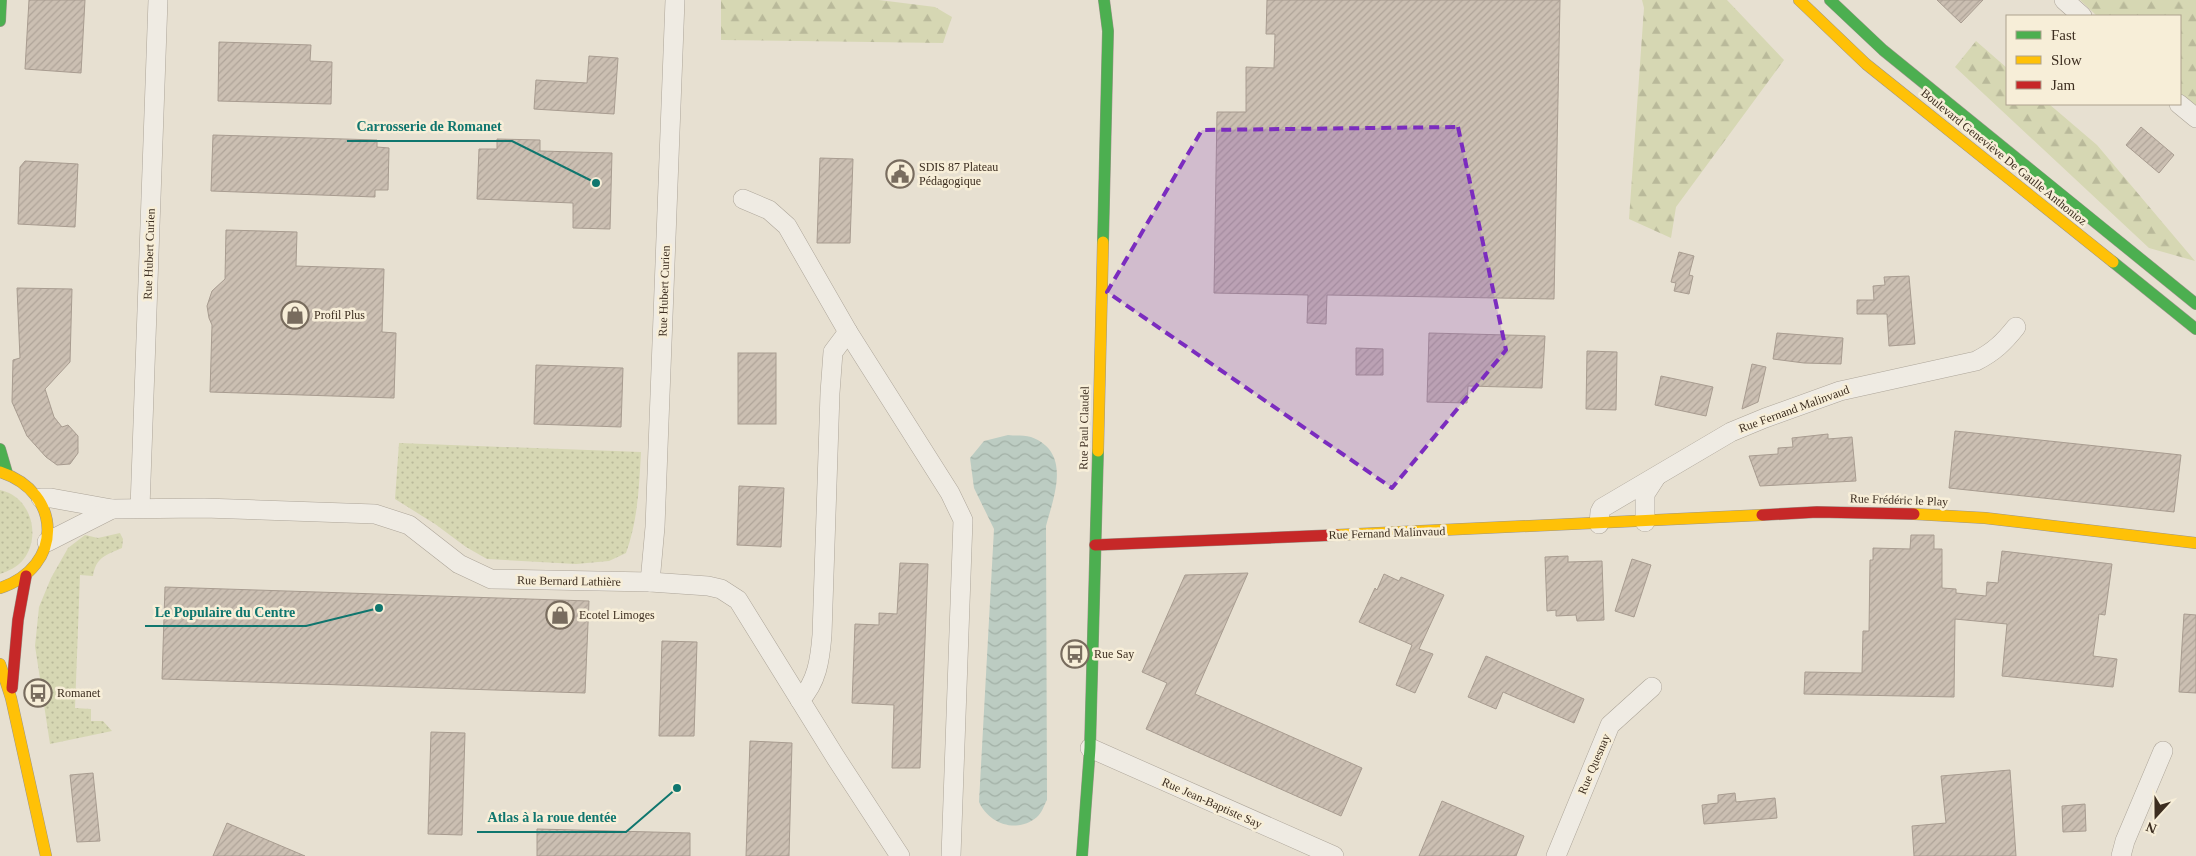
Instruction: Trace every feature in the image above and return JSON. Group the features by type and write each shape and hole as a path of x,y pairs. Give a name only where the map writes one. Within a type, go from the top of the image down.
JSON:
{"street":[{"path":"0,21 1,0"},
{"name":"Rue Hubert Curien","path":"140,508 158,0"},
{"name":"Rue Hubert Curien","path":"650,582 655,527 675,0"},
{"name":"Rue Paul Claudel","path":"1082,856 1090,748 1108,31 1104,0"},
{"name":"Boulevard Geneviève De Gaulle Anthonioz","path":"1800,0 1866,64 2196,329"},
{"name":"Boulevard Geneviève De Gaulle Anthonioz","path":"1830,0 1883,50 2196,304"},
{"path":"2064,0 2081,15"},
{"path":"2180,105 2196,118"},
{"path":"743,199 770,210 787,226 848,332 950,494 963,520 950,856"},
{"name":"Rue Fernand Malinvaud","path":"1095,545 1599,524 1602,508 1732,432 1840,391 1976,361 1997,348 2016,327"},
{"path":"800,700 808,691 820,664 833,352 848,332"},
{"path":"0,449 3,473 20,479 40,498 48,520 47,542 37,565 14,584 0,588"},
{"path":"1645,522 1645,494 1657,476"},
{"name":"Rue Bernard Lathière","path":"40,498 51,498 112,509 204,508 375,514 409,526 459,564 491,579 650,582 708,586 721,589 738,600 900,856"},
{"name":"Rue Bernard Lathière","path":"47,542 112,509"},
{"name":"Rue Frédéric le Play","path":"1599,524 1817,512 1897,512 1985,518 2196,543"},
{"path":"11,698 18,620 26,576"},
{"path":"0,664 11,698 46,856"},
{"name":"Rue Quesnay","path":"1556,856 1610,725 1652,686"},
{"name":"Rue Jean-Baptiste Say","path":"1090,748 1334,856"},
{"path":"2121,856 2125,841 2163,751"}],"highlighted area":[{"path":"1458,127 1506,350 1392,488 1107,292 1202,130"}],"green space":[{"path":"721,0 879,0 935,7 952,17 943,43 721,40"},
{"path":"1642,0 1727,0 1784,60 1676,207 1671,238 1629,219 1644,8"},
{"path":"2080,0 2196,0 2196,111 2181,97 2181,15 2096,15"},
{"path":"1976,41 2006,67 2006,105 2050,105 2097,145 2195,261 2149,248 1955,67"},
{"path":"399,443 641,452 639,491 626,553 609,561 576,564 487,559 395,499"},
{"path":"0,490 11,494 26,509 32,529 32,540 29,551 23,560 18,565 0,574"},
{"path":"120,533 123,539 122,548 99,561 93,576 80,575 75,708 91,709 91,721 103,721 112,731 50,744 35,646 39,607 51,578 68,548 85,535 98,538"}],"water":[{"path":"1008,435 1031,437 1044,444 1052,453 1056,464 1057,476 1056,489 1046,526 1047,800 1037,817 1021,825 1012,826 996,821 989,816 979,802 994,529 974,488 970,458 984,441"}],"building":[{"path":"29,0 85,0 81,73 25,69"},
{"path":"1267,0 1560,0 1554,299 1327,295 1326,324 1307,323 1308,295 1214,293 1217,112 1246,112 1246,67 1274,68 1275,34 1266,34"},
{"path":"1937,0 1983,0 1961,23"},
{"path":"219,42 311,45 310,61 332,62 331,104 218,101"},
{"path":"589,56 618,58 614,114 534,109 536,80 587,83"},
{"path":"2141,127 2174,155 2159,173 2126,145"},
{"path":"213,135 377,140 377,147 389,148 388,190 375,190 375,197 211,191"},
{"path":"497,139 540,140 540,151 612,153 610,229 573,228 573,203 477,199 479,149 497,149"},
{"path":"820,158 853,159 850,243 817,243"},
{"path":"25,161 78,164 75,227 18,224 20,167"},
{"name":"Profil Plus","path":"226,230 297,232 296,266 384,269 382,332 396,333 394,398 210,392 212,325 207,306 212,291 225,279"},
{"path":"1679,252 1694,256 1689,275 1693,276 1689,294 1674,291 1676,283 1671,282"},
{"path":"1909,276 1915,344 1889,346 1887,314 1857,314 1857,300 1874,300 1873,286 1885,285 1884,277"},
{"path":"17,288 72,289 70,362 45,389 54,417 62,427 68,425 78,436 78,453 70,464 57,465 46,457 27,436 12,402 13,360 20,358"},
{"path":"1429,333 1545,336 1542,388 1468,386 1467,403 1427,402"},
{"path":"1777,333 1843,338 1841,364 1804,363 1773,359"},
{"path":"1356,348 1383,349 1383,375 1356,375"},
{"path":"1587,351 1617,352 1616,410 1586,409"},
{"path":"738,353 776,353 776,424 738,424"},
{"path":"1752,364 1766,367 1758,402 1742,409"},
{"path":"536,365 623,368 621,427 534,424"},
{"path":"1661,376 1713,387 1706,416 1655,405"},
{"path":"1955,431 2181,455 2174,512 1949,488"},
{"path":"1828,434 1828,439 1852,437 1856,481 1760,486 1749,456 1778,454 1778,448 1793,447 1792,438"},
{"path":"739,486 784,488 781,547 737,545"},
{"path":"1911,535 1934,535 1934,549 1942,549 1942,588 1956,589 1956,593 1986,596 1987,582 1998,583 2002,551 2112,564 2105,615 2099,614 2093,656 2117,659 2113,687 2002,676 2007,624 1955,619 1954,697 1804,694 1805,672 1862,673 1863,631 1869,631 1870,560 1873,560 1873,548 1910,549"},
{"path":"1568,556 1568,562 1602,561 1604,620 1577,621 1576,615 1556,616 1556,610 1547,611 1545,557"},
{"path":"1632,559 1651,565 1634,617 1615,611"},
{"path":"900,563 928,564 920,768 892,768 894,705 852,703 855,624 879,625 879,613 897,614"},
{"path":"1248,573 1195,694 1362,768 1341,816 1146,729 1167,683 1142,672 1185,575"},
{"path":"1384,574 1399,581 1401,577 1444,595 1419,649 1433,654 1415,693 1396,685 1412,645 1359,622 1375,588 1377,590"},
{"path":"165,587 589,601 585,693 162,679"},
{"path":"2184,614 2196,615 2196,693 2179,692"},
{"path":"662,641 697,642 694,736 659,736"},
{"path":"1486,656 1584,699 1574,723 1503,692 1496,709 1468,697"},
{"path":"431,732 465,733 462,835 428,834"},
{"path":"750,741 792,743 789,856 746,856"},
{"path":"2010,770 2016,856 1914,856 1912,826 1946,823 1941,776"},
{"path":"93,773 100,841 77,842 70,775"},
{"path":"1735,793 1736,802 1775,798 1777,818 1704,824 1702,805 1718,803 1718,795"},
{"path":"1442,801 1524,836 1516,856 1419,856"},
{"path":"2085,804 2086,831 2063,832 2062,806"},
{"path":"227,823 305,856 213,856"},
{"path":"537,829 690,833 690,856 537,856"}],"traffic: fast":[{"path":"0,21 1,0"},
{"path":"1103,242 1108,31 1104,0"},
{"path":"1830,0 1883,50 2196,304"},
{"path":"2113,262 2196,329"},
{"path":"0,449 7,473"},
{"path":"1082,856 1090,748 1098,451"}],"traffic: slow":[{"path":"1799,0 1866,64 2113,262"},
{"path":"1098,451 1103,242"},
{"path":"0,472 21,482 36,496 45,512 48,530 45,547 36,564 21,578 0,588"},
{"path":"1914,514 1985,518 2196,543"},
{"path":"1336,535 1762,515"},
{"path":"0,664 11,698 46,856"}],"traffic: jam":[{"path":"1762,515 1817,512 1914,514"},
{"path":"1095,545 1336,535"},
{"path":"12,688 18,620 26,576"}],"place":[{"name":"SDIS 87 Plateau Pédagogique","path":"900,174"},
{"name":"Carrosserie de Romanet","path":"596,183"},
{"name":"Profil Plus","path":"295,315"},
{"name":"Le Populaire du Centre","path":"379,608"},
{"name":"Ecotel Limoges","path":"560,615"},
{"name":"Rue Say","path":"1075,654"},
{"name":"Romanet","path":"38,693"},
{"name":"Atlas à la roue dentée","path":"677,788"}]}
